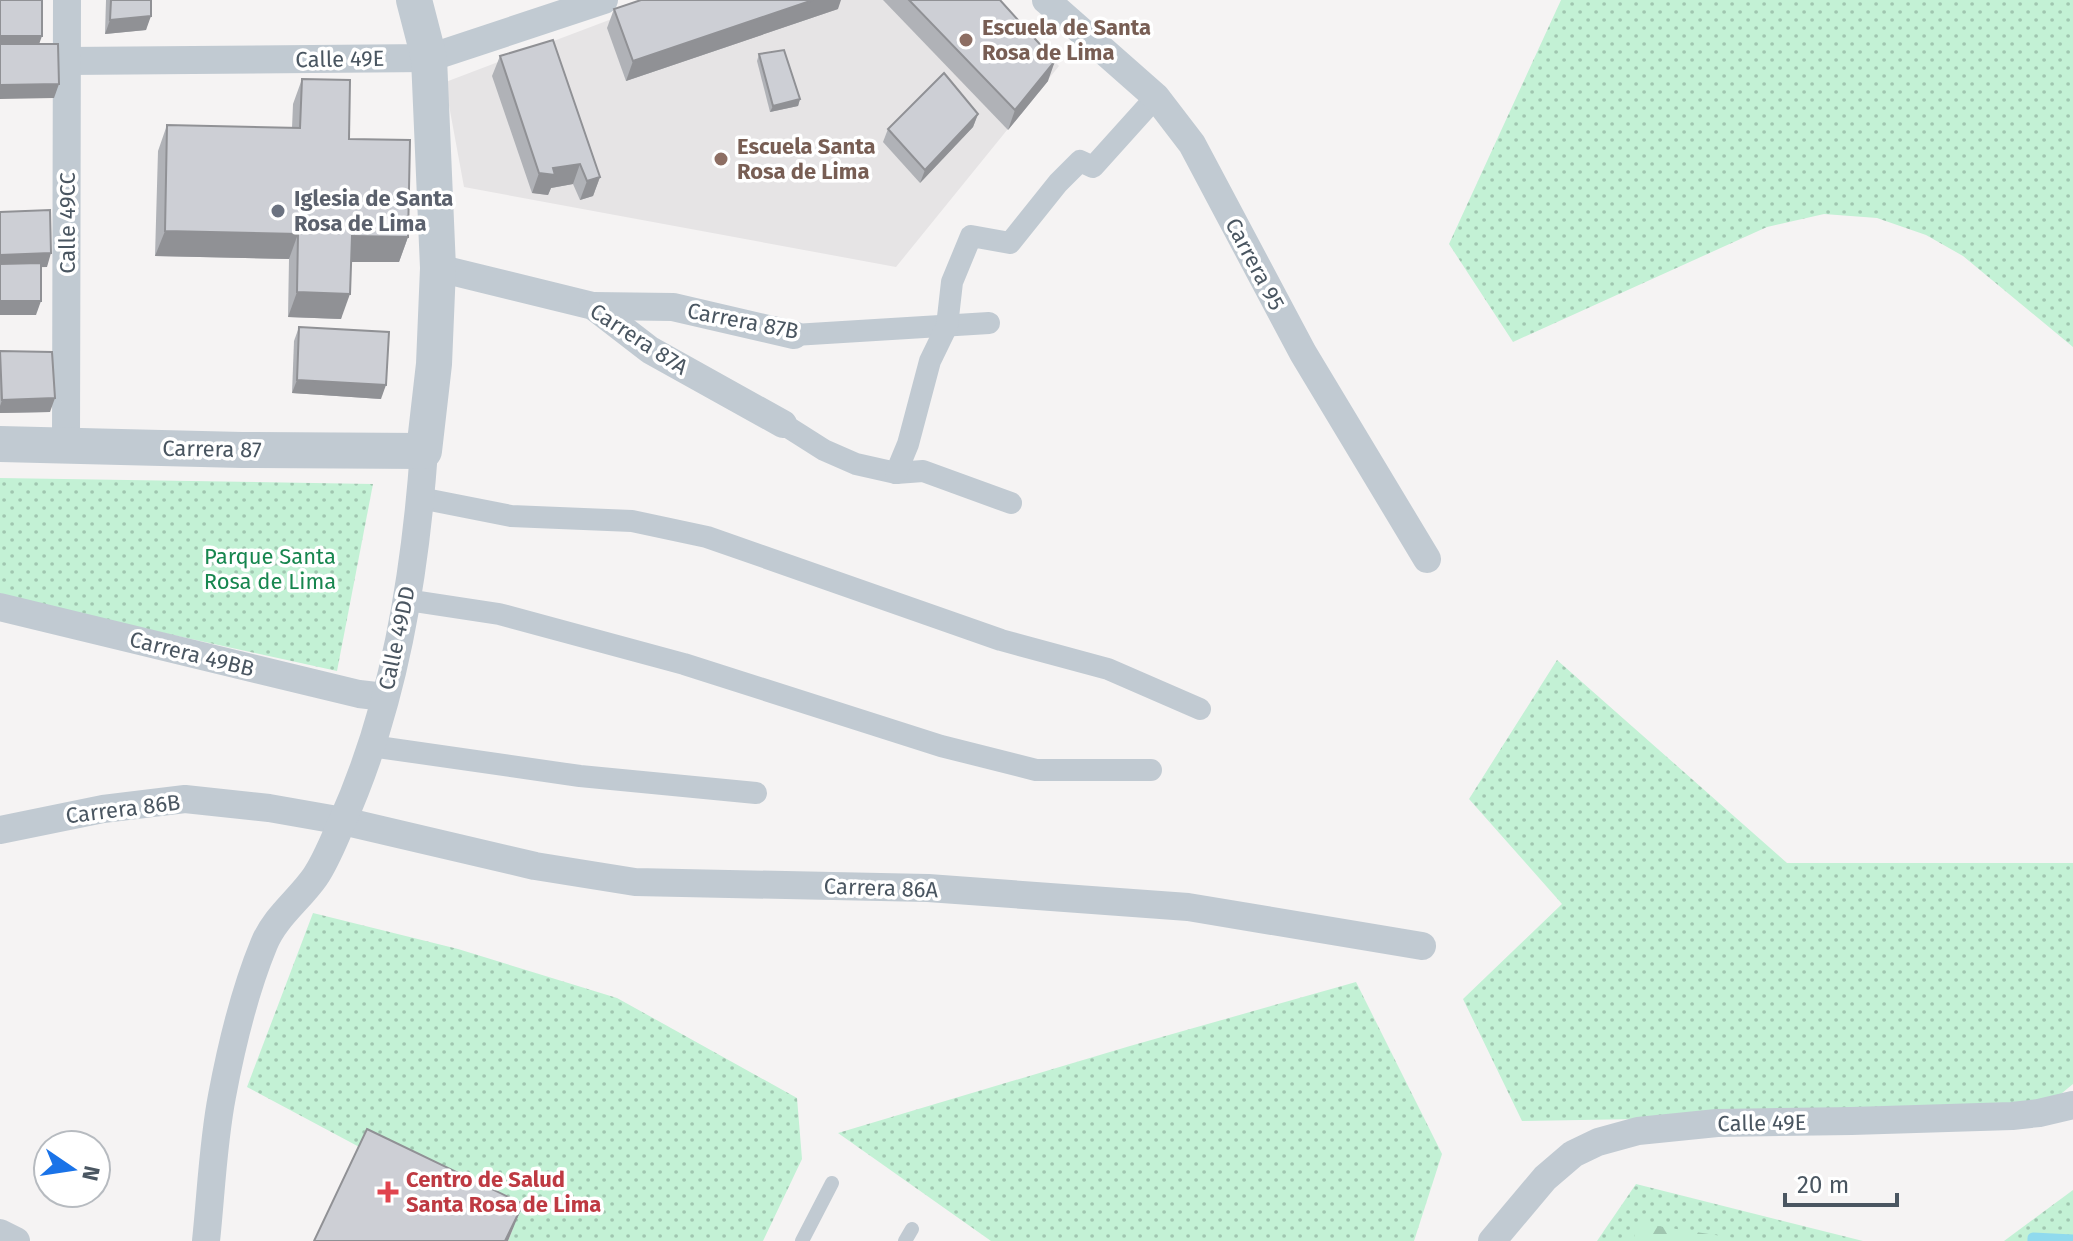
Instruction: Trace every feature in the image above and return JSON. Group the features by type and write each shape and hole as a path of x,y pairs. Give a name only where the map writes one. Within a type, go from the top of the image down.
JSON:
{"street":[{"name":"Calle 49CC","path":"66,445 67,0"},
{"name":"Calle 49DD","path":"206,1241 222,1097 247,995 264,942 284,912 316,875 343,821 371,746 407,600 434,364 438,268 429,58 414,0"},
{"name":"Calle 49E","path":"67,61 429,58 604,0"},
{"name":"Carrera 95","path":"1046,0 1156,97 1192,144 1303,353 1427,559"},
{"path":"896,473 908,444 930,361 947,326 952,282 971,236 1010,243 1058,183 1080,161 1093,167 1156,97"},
{"name":"Carrera 87A","path":"438,268 593,306 650,350 783,424"},
{"name":"Carrera 87B","path":"593,306 673,307 794,335 989,323"},
{"path":"783,424 824,450 856,464 896,473 923,471 1011,503"},
{"name":"Carrera 87","path":"0,444 424,451"},
{"path":"420,498 511,516 632,521 707,537 1001,640 1108,669 1200,709"},
{"path":"407,600 499,614 653,655 941,746 1036,770 1151,770"},
{"name":"Carrera 49BB","path":"0,607 359,694 385,697"},
{"path":"371,746 580,776 756,793"},
{"name":"Carrera 86B","path":"0,830 103,809 185,799 269,808 343,821"},
{"name":"Carrera 86A","path":"343,821 535,866 635,882 928,888 1188,907 1422,946"},
{"name":"Calle 49E","path":"1492,1241 1545,1178 1573,1154 1598,1142 1638,1131 1717,1123 2012,1116 2073,1105"},
{"path":"0,1233 16,1241"}],"lane":[{"path":"802,1241 832,1183"}],"shaded area":[{"name":"Escuela Santa Rosa de Lima","path":"662,0 999,0 1059,66 896,267 464,187 443,83"}],"green space":[{"path":"1561,0 2073,0 2073,347 1963,256 1926,235 1877,218 1824,214 1767,227 1513,342 1449,244"},
{"name":"Parque Santa Rosa de Lima","path":"0,478 373,484 337,671 0,597"},
{"path":"1557,660 1787,863 2073,863 2073,1084 2039,1112 1522,1121 1463,999 1562,904 1469,799"},
{"path":"313,913 458,949 617,998 797,1098 802,1159 763,1241 508,1241 513,1229 247,1087"},
{"path":"1356,982 1442,1154 1414,1241 991,1241 838,1133 1130,1046"},
{"path":"1636,1184 1863,1241 1597,1241"},
{"path":"2073,1190 2073,1241 2004,1241"},
{"path":"1638,1223 1754,1241 1633,1241"}],"building":[{"path":"0,0 42,0 42,36 0,36"},
{"path":"111,0 151,0 151,16 110,20"},
{"path":"641,0 813,0 633,61 614,9"},
{"name":"Escuela de Santa Rosa de Lima","path":"909,0 1000,0 1055,61 1015,110"},
{"path":"553,40 600,177 587,181 580,164 553,168 555,175 539,173 500,56"},
{"path":"0,44 58,44 59,84 0,85"},
{"path":"784,50 800,99 773,106 759,54"},
{"path":"944,73 978,114 925,170 888,129"},
{"name":"Iglesia de Santa Rosa de Lima","path":"302,79 350,80 349,139 410,140 408,237 352,236 350,294 297,292 298,234 165,231 167,125 300,128"},
{"path":"50,210 51,253 0,255 0,212"},
{"path":"41,263 41,301 0,301 0,264"},
{"path":"299,327 389,332 386,385 297,380"},
{"path":"0,351 52,352 55,398 2,400"},
{"name":"Centro de Salud Santa Rosa de Lima","path":"367,1129 523,1204 505,1241 314,1241"}],"waterway":[{"path":"2033,1241 2033,1238 2073,1240"}],"place":[{"name":"Escuela de Santa Rosa de Lima","path":"966,40"},
{"name":"Escuela Santa Rosa de Lima","path":"721,159"},
{"name":"Iglesia de Santa Rosa de Lima","path":"278,211"},
{"name":"Centro de Salud Santa Rosa de Lima","path":"388,1192"}]}
